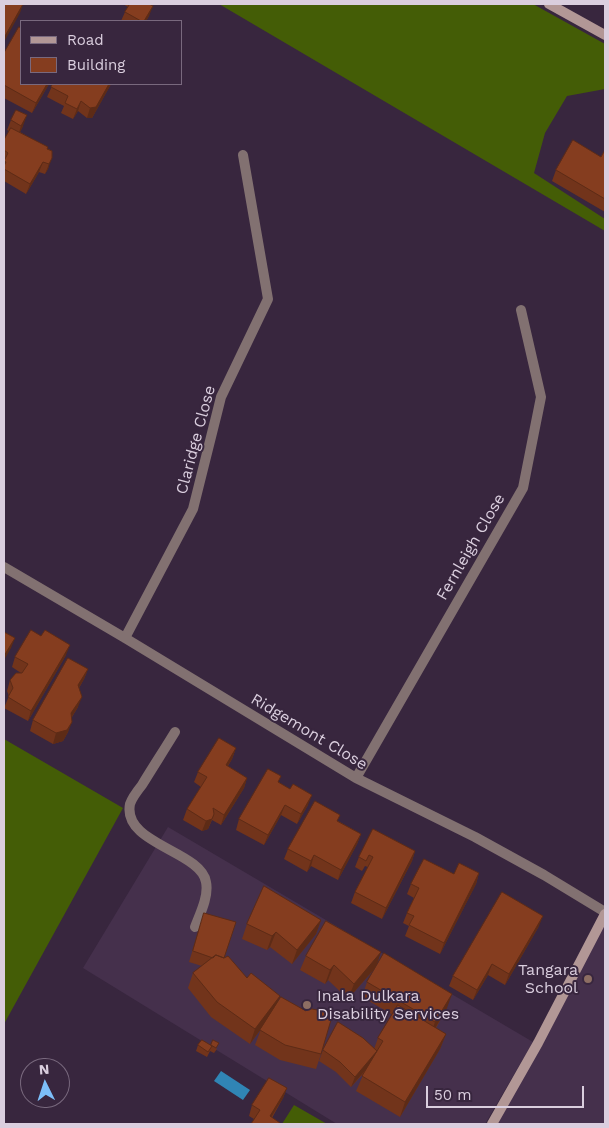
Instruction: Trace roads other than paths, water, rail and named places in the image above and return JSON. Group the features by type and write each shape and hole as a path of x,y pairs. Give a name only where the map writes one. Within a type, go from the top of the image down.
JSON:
{"street":[{"path":"549,4 605,35"},
{"name":"Claridge Close","path":"125,638 193,509 220,397 268,299 243,155"},
{"name":"Fernleigh Close","path":"356,778 523,488 541,398 520,310"},
{"name":"Ridgemont Close","path":"4,568 125,638 356,778 475,837 605,913"},
{"path":"175,732 130,803 130,817 135,827 170,852 186,859 199,870 206,880 207,888 195,927"},
{"path":"492,1124 538,1043 605,913"}],"water":[{"path":"221,1071 250,1090 243,1100 214,1081"}],"place":[{"name":"Tangara School","path":"588,979"},
{"name":"Inala Dulkara Disability Services","path":"307,1005"}]}
